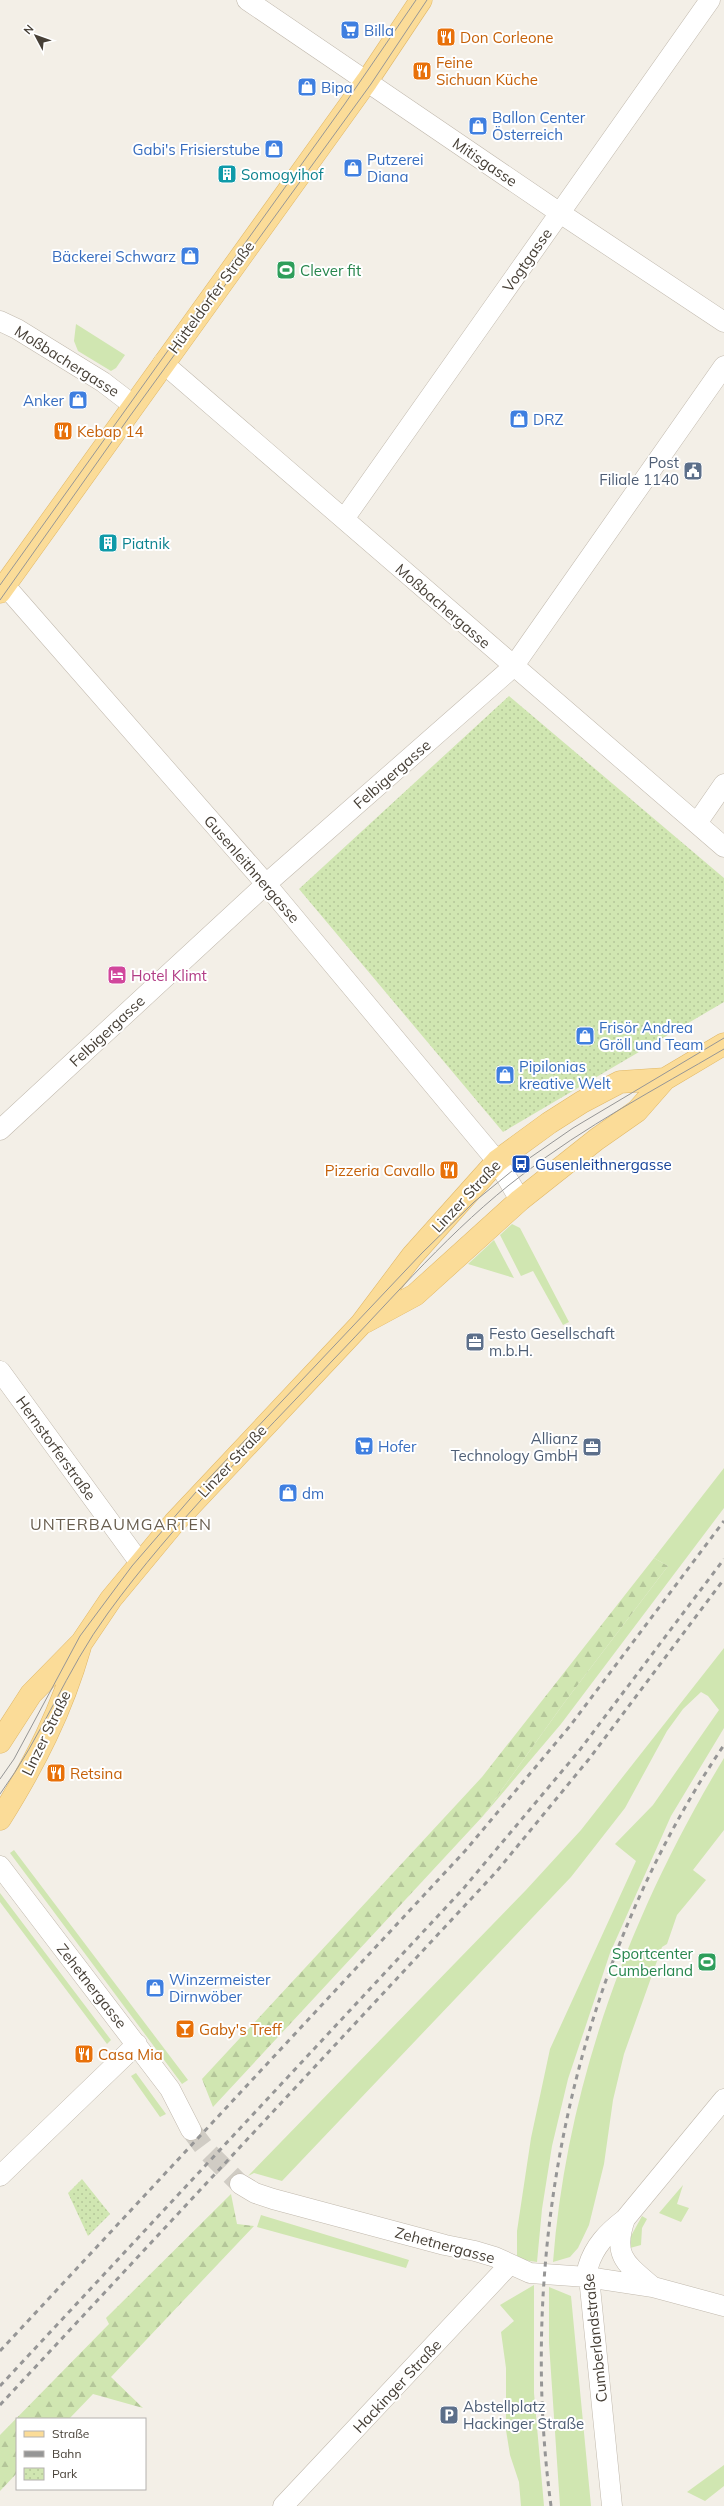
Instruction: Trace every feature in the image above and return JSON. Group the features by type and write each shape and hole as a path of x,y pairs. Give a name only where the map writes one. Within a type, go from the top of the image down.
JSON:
{"main road":[{"name":"Hütteldorfer Straße","path":"2,587 367,81 422,0"},
{"name":"Linzer Straße","path":"360,1324 415,1295 520,1200 597,1138 637,1111 665,1078 724,1044"},
{"name":"Linzer Straße","path":"0,1742 31,1694 82,1642 140,1563 174,1523 360,1324 412,1256 497,1161 549,1123 582,1102 620,1082 665,1078"},
{"name":"Linzer Straße","path":"0,1819 50,1731 66,1696 82,1642"}],"street":[{"name":"Mitisgasse","path":"247,0 560,213 724,322"},
{"name":"Vogtgasse","path":"344,519 710,0"},
{"name":"Moßbachergasse","path":"0,321 17,328 103,382 133,405"},
{"name":"Moßbachergasse","path":"163,363 513,667 724,847"},
{"name":"Felbigergasse","path":"0,1130 266,884 513,667 724,366"},
{"name":"Gusenleithnergasse","path":"2,587 266,884 497,1161 520,1200"},
{"path":"697,823 724,784"},
{"name":"Hernstorferstraße","path":"0,1371 140,1563"},
{"name":"Zehetnergasse","path":"0,1866 137,2044 175,2097 191,2130"},
{"path":"0,2176 137,2044"},
{"name":"Cumberlandstraße","path":"612,2506 587,2277 588,2267 596,2247 613,2228 625,2219 724,2099"},
{"name":"Zehetnergasse","path":"240,2184 255,2193 272,2199 445,2245 474,2251 530,2273 587,2277 653,2288 724,2306"},
{"path":"625,2219 618,2246 633,2270 653,2288"},
{"name":"Hackinger Straße","path":"283,2506 510,2264"}],"green space":[{"path":"76,324 125,355 116,368 111,371 78,351 74,341"},
{"path":"509,696 724,878 724,1002 503,1132 299,889"},
{"path":"512,1224 520,1228 569,1322 563,1325 533,1271 521,1276 500,1235"},
{"path":"494,1240 514,1278 468,1264"},
{"path":"724,1468 724,1508 561,1724 483,1816 564,1703 668,1566 654,1558"},
{"path":"654,1558 668,1566 564,1703 483,1816 213,2107 202,2079 482,1777"},
{"path":"724,1648 724,1728 671,1816 610,1953 568,2079 552,2146 542,2209 537,2262 517,2259 517,2231 531,2138 550,2049 636,1861 615,1844 653,1805 719,1710 708,1696 701,1692 683,1709 667,1731 625,1808 571,1877 282,2181 254,2173 248,2176 526,1890 581,1830"},
{"path":"724,1758 724,1830 693,1870 706,1880 677,1915 667,1944 662,1947 624,2054 613,2100 604,2164 589,2225 578,2248 570,2257 553,2262 561,2195 573,2129 589,2064 609,2000 633,1938 660,1876 691,1816"},
{"path":"14,1850 188,2080 182,2084 10,1853"},
{"path":"0,1893 111,2040 107,2044 0,1902"},
{"path":"136,2073 166,2114 160,2117 131,2076"},
{"path":"82,2179 110,2214 88,2236 68,2193"},
{"path":"683,2185 677,2204 689,2208 681,2222 659,2213"},
{"path":"231,2194 237,2224 254,2226 111,2377 143,2408 93,2394 70,2418 17,2418 109,2324 106,2318"},
{"path":"261,2215 409,2260 406,2268 257,2227"},
{"path":"642,2216 647,2219 642,2228 641,2245 630,2248 631,2236"},
{"path":"534,2285 534,2393 544,2506 521,2506 519,2482 510,2455 506,2430 506,2368 501,2332 514,2321 500,2305"},
{"path":"549,2287 571,2296 591,2506 560,2506 549,2343"},
{"path":"16,2419 16,2474 0,2491 0,2435"},
{"path":"724,2465 724,2486 705,2501 687,2492"}],"tunnel":[{"path":"191,2130 206,2150 240,2184"}],"tram line":[{"path":"0,585 344,105 416,0"},
{"path":"0,600 130,416 371,84 427,0"},
{"path":"0,1779 14,1759 80,1636 132,1566 196,1492 422,1253 474,1202 518,1166 573,1128 724,1038"},
{"path":"0,1794 29,1750 79,1657 108,1613 134,1579 188,1514 424,1264 472,1217 546,1157 596,1124 724,1049"}],"railway":[{"path":"0,2351 465,1851 570,1726 724,1521"},
{"path":"0,2386 463,1889 579,1751 724,1559"},
{"path":"0,2405 497,1871 589,1759 724,1579"},
{"path":"551,2506 542,2408 542,2308 551,2208 569,2110 595,2013 630,1919 673,1830 724,1745"}],"place":[{"name":"Billa","path":"350,30"},
{"name":"Don Corleone","path":"446,37"},
{"name":"Feine Sichuan Küche","path":"422,71"},
{"name":"Bipa","path":"307,87"},
{"name":"Ballon Center Österreich","path":"478,126"},
{"name":"Gabi's Frisierstube","path":"274,149"},
{"name":"Putzerei Diana","path":"353,168"},
{"name":"Somogyihof","path":"227,174"},
{"name":"Bäckerei Schwarz","path":"190,256"},
{"name":"Clever fit","path":"286,270"},
{"name":"Anker","path":"78,400"},
{"name":"DRZ","path":"519,419"},
{"name":"Kebap 14","path":"63,431"},
{"name":"Post Filiale 1140","path":"693,471"},
{"name":"Piatnik","path":"108,543"},
{"name":"Hotel Klimt","path":"117,975"},
{"name":"Frisör Andrea Gröll und Team","path":"585,1036"},
{"name":"Pipilonias kreative Welt","path":"505,1075"},
{"name":"Gusenleithnergasse","path":"521,1164"},
{"name":"Pizzeria Cavallo","path":"449,1170"},
{"name":"Festo Gesellschaft m.b.H.","path":"475,1342"},
{"name":"Hofer","path":"364,1446"},
{"name":"Allianz Technology GmbH","path":"592,1447"},
{"name":"dm","path":"288,1493"},
{"name":"Retsina","path":"56,1773"},
{"name":"Sportcenter Cumberland","path":"707,1962"},
{"name":"Winzermeister Dirnwöber","path":"155,1988"},
{"name":"Gaby's Treff","path":"185,2029"},
{"name":"Casa Mia","path":"84,2054"},
{"name":"Abstellplatz Hackinger Straße","path":"449,2415"}],"district":[{"name":"UNTERBAUMGARTEN","path":"121,1524"}]}
